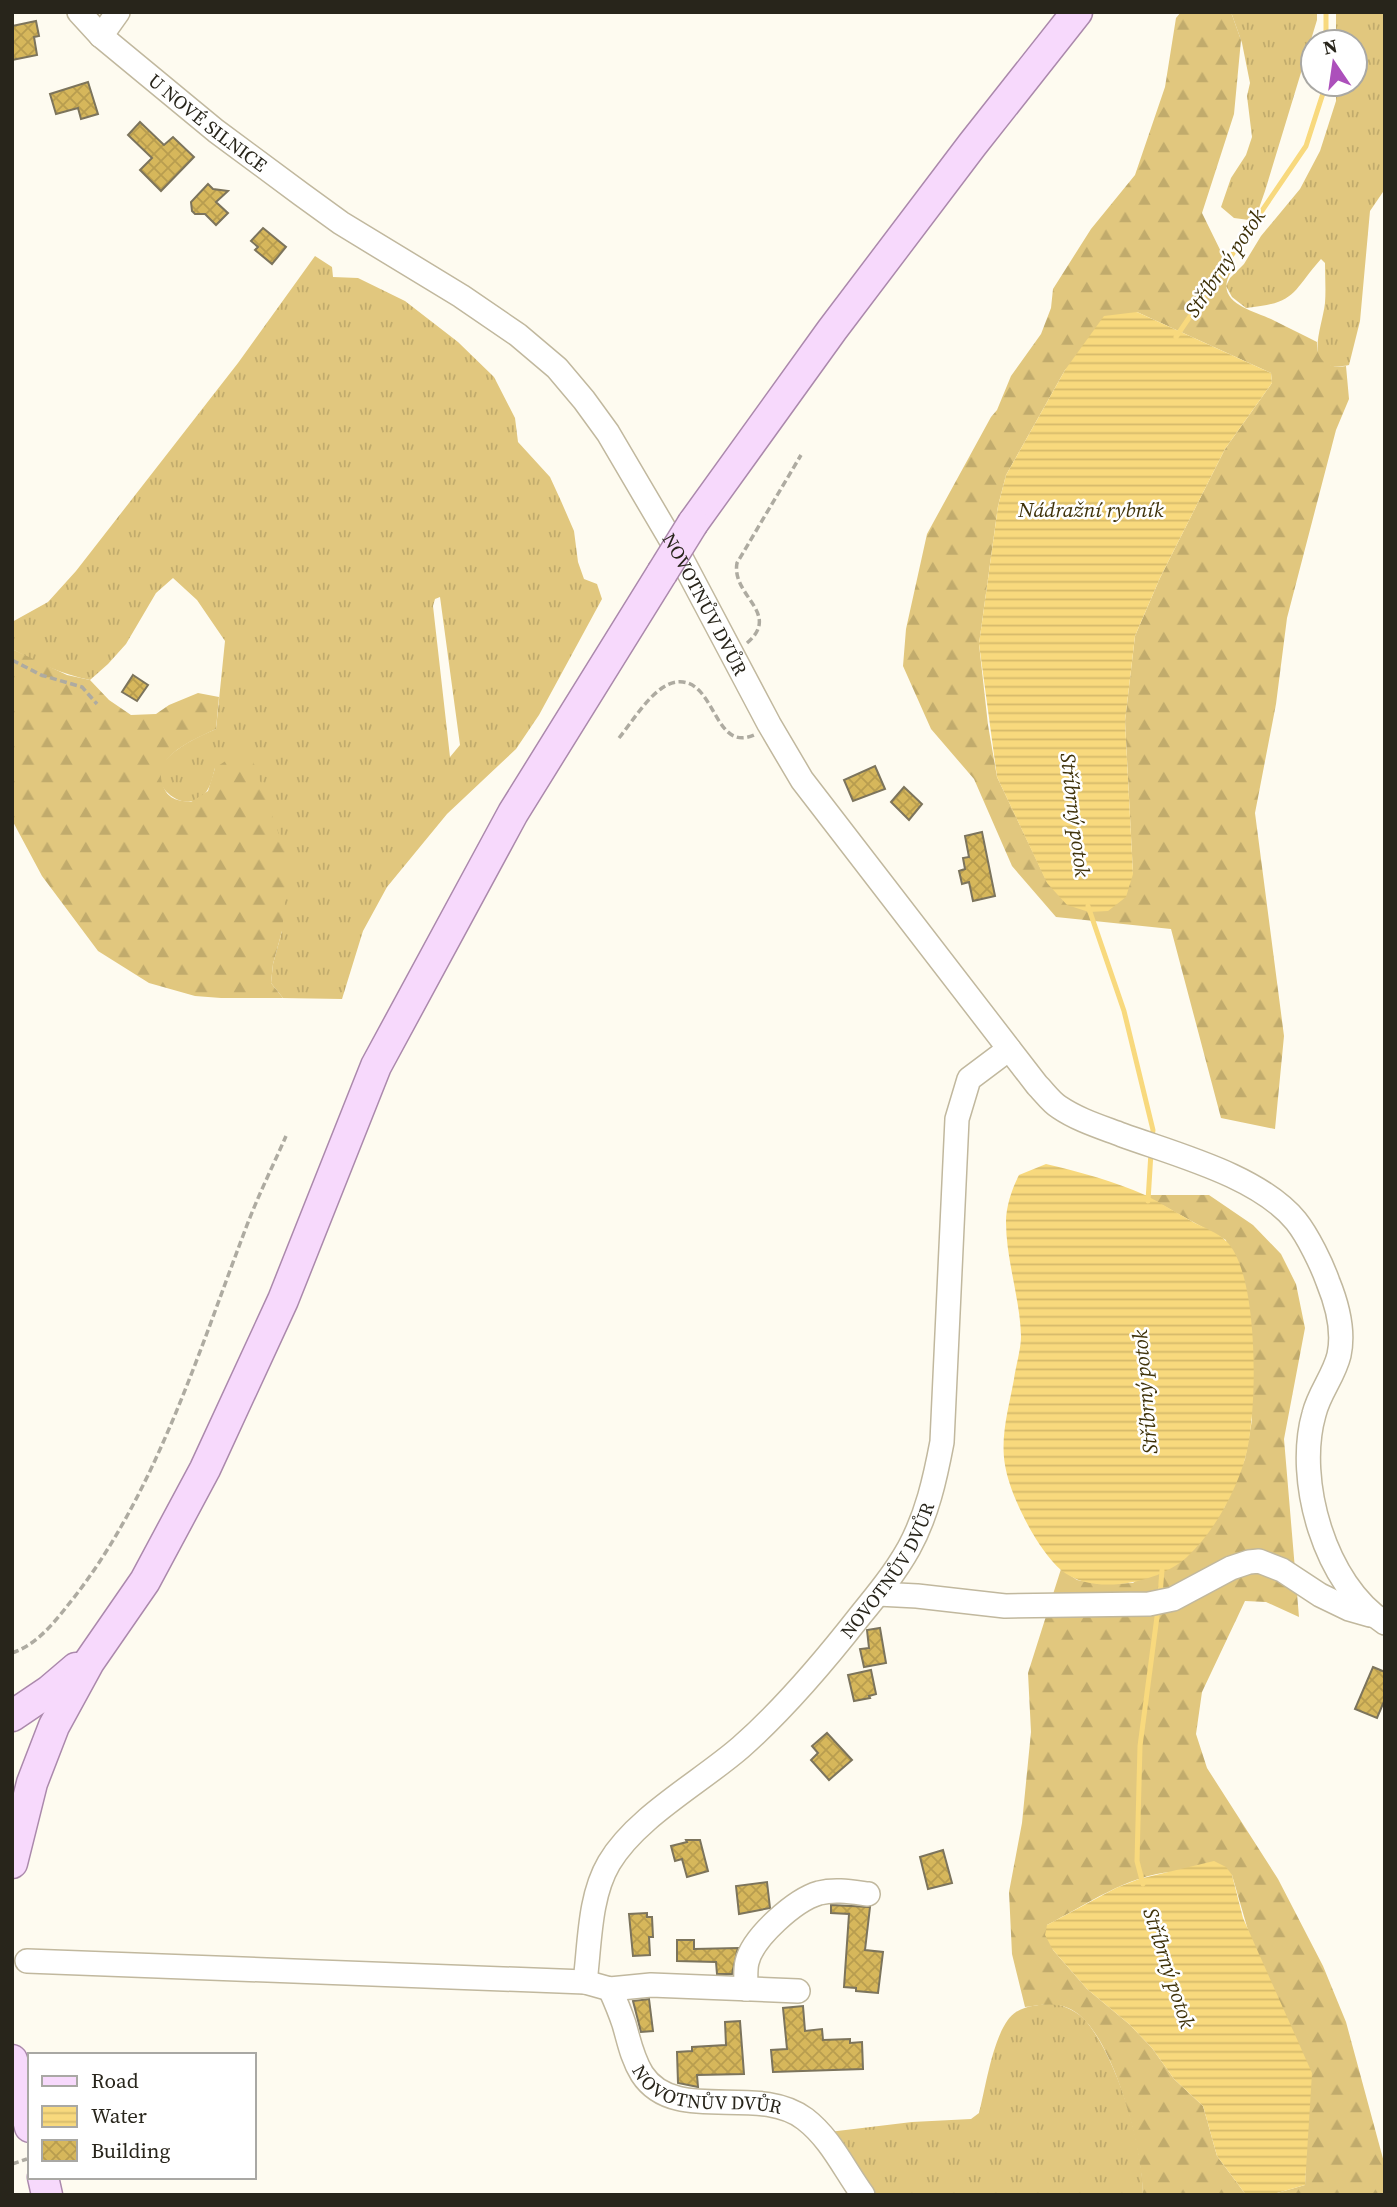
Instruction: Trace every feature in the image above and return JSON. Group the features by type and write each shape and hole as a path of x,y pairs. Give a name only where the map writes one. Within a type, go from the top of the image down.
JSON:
{"main road":[{"path":"12,1863 21,1823 46,1745 75,1684 145,1581 205,1469 283,1300 376,1066 513,813 693,523 832,330 1077,12"},
{"path":"12,1716 59,1683 104,1640"},
{"path":"12,2060 28,2120"}],"street":[{"name":"U NOVÉ SILNICE","path":"79,12 101,36 216,131 341,223"},
{"path":"101,36 118,12"},
{"name":"NOVOTNŮV DVŮR","path":"341,223 461,296 518,335 557,368 608,433 678,552 769,724 802,780 1037,1085 1057,1106 1084,1120 1249,1183 1297,1222 1328,1281 1341,1332 1339,1356 1314,1412 1308,1443 1310,1492 1315,1514 1332,1556 1357,1600 1379,1619"},
{"name":"NOVOTNŮV DVŮR","path":"585,1982 593,1913 602,1879 610,1862 637,1829 741,1747 831,1653 878,1594 909,1548 926,1511 942,1442 957,1119 969,1079 1009,1049"},
{"path":"878,1594 1005,1606 1149,1604 1173,1599 1201,1587 1231,1568 1259,1561 1282,1570 1320,1595 1379,1619"},
{"path":"746,1989 747,1963 755,1945 791,1908 821,1892 868,1894"},
{"path":"27,1961 585,1982 610,1989 651,1985 798,1992"},
{"name":"NOVOTNŮV DVŮR","path":"610,1989 624,2023 631,2052 642,2075 663,2094 678,2100 754,2102 793,2112 815,2129 838,2156 863,2195"}],"path":[{"path":"732,655 754,637 760,620 755,606 738,583 737,562 801,455"},
{"path":"12,660 41,675 82,687 97,704"},
{"path":"619,738 659,690 677,682 691,684 703,692 723,728 731,735 747,738 769,724"},
{"path":"12,1653 39,1637 56,1619 97,1566 120,1529 201,1352 244,1231 286,1136"}],"green space":[{"path":"1181,12 1231,12 1241,40 1234,114 1202,213 1231,272 1227,291 1231,298 1245,308 1317,342 1324,362 1334,366 1346,366 1349,399 1336,430 1287,618 1276,704 1255,813 1284,1036 1275,1129 1221,1118 1171,929 1056,917 1012,866 974,779 931,729 903,666 906,629 927,534 997,410 1011,376 1041,334 1051,308 1053,289 1091,229 1135,175 1165,87 1176,18","holes":["1137,312 1271,373 1272,383 1225,449 1160,578 1135,636 1125,721 1133,874 1047,882 997,777 979,644 998,506 1006,475 1065,370"]},
{"path":"1231,12 1317,12 1315,28 1299,28 1299,79 1258,211 1249,220 1234,218 1221,207 1231,178 1246,155 1252,137 1247,96 1250,83 1242,43"},
{"path":"1336,12 1385,12 1385,189 1370,211 1360,321 1349,365 1334,366 1324,363 1319,357 1318,337 1325,298 1325,263 1321,259 1298,288 1275,303 1246,308 1232,297 1226,286 1244,264 1261,236 1300,189 1320,151 1336,98 1369,98 1369,28 1336,28"},
{"path":"315,256 332,267 333,277 358,278 405,301 458,342 494,377 515,418 518,442 550,477 561,501 574,531 578,562 584,579 597,584 602,599 539,715 516,749 447,814 387,887 363,931 342,999 283,998 271,983 282,931 215,768 208,789 200,798 191,802 172,796 164,789 160,780 159,771 169,756 188,742 216,729 225,641 197,600 173,578 156,593 126,644 90,680 69,675 12,649 12,622 48,602 76,571 238,363","holes":["440,597 460,745 450,757 433,606 435,599"]},
{"path":"12,649 67,675 90,680 109,700 131,715 156,714 169,705 198,693 219,697 216,729 176,751 163,767 161,777 169,795 191,802 208,791 215,768 227,760 242,756 253,761 289,863 282,931 271,983 283,998 195,996 149,983 98,951 42,876 12,820"},
{"path":"1144,1195 1209,1195 1253,1225 1281,1254 1296,1284 1305,1328 1284,1439 1299,1617 1266,1602 1245,1601 1202,1692 1196,1734 1207,1768 1278,1879 1323,1966 1346,2022 1385,2166 1385,2195 1270,2195 1305,2185 1307,2134 1232,1875 1180,1872 1156,1874 1108,1892 1047,1925 1053,1950 1087,1989 1129,2024 1152,2048 1174,2079 1203,2106 1217,2156 1246,2195 1143,2195 1142,2175 1131,2121 1111,2063 1098,2038 1084,2019 1068,2008 1052,2005 1025,2007 1012,1954 1009,1892 1022,1823 1031,1732 1028,1673 1061,1569 1077,1580 1101,1584 1133,1583 1224,1508 1245,1459 1252,1420 1226,1240"},
{"path":"1053,2003 1071,2010 1086,2021 1108,2058 1133,2128 1139,2152 1143,2195 869,2195 829,2132 912,2122 971,2119 979,2113 996,2043 1008,2019 1025,2008"}],"water":[{"name":"Nádražní rybník","path":"1137,312 1271,373 1272,383 1225,449 1160,578 1135,636 1125,721 1133,874 1126,897 1108,911 1089,912 1067,905 1047,883 997,777 979,644 998,506 1006,475 1065,370 1104,316"},
{"path":"1046,1164 1097,1177 1133,1190 1215,1233 1226,1241 1237,1258 1245,1282 1250,1312 1254,1379 1249,1438 1241,1472 1222,1511 1197,1547 1175,1566 1143,1580 1108,1585 1090,1583 1061,1570 1034,1536 1008,1478 1004,1432 1021,1336 1008,1250 1006,1216 1019,1175"},
{"path":"1214,1861 1226,1867 1232,1875 1243,1918 1312,2073 1305,2185 1270,2195 1246,2195 1217,2156 1203,2106 1174,2079 1152,2048 1129,2024 1087,1989 1053,1950 1045,1935 1047,1925 1116,1888 1139,1879"}],"building":[{"path":"36,21 39,36 34,37 37,55 12,60 12,26"},
{"path":"88,82 98,114 81,119 78,108 56,114 50,94"},
{"path":"140,122 164,145 173,137 194,157 161,191 140,170 152,158 128,135"},
{"path":"208,184 213,189 228,191 216,202 228,213 216,225 205,214 195,214 192,211 191,202"},
{"path":"263,228 286,247 272,264 255,250 258,247 251,241"},
{"path":"133,675 148,685 137,701 122,692"},
{"path":"875,766 885,789 853,801 844,780"},
{"path":"904,787 922,804 909,820 891,802"},
{"path":"982,832 995,896 973,901 969,882 962,884 959,871 965,869 963,858 969,857 965,836"},
{"path":"880,1628 886,1663 864,1667 860,1649 869,1648 867,1630"},
{"path":"1373,1667 1385,1672 1385,1699 1377,1718 1355,1709"},
{"path":"871,1670 876,1694 854,1701 848,1675"},
{"path":"827,1733 852,1760 829,1780 811,1760 818,1753 812,1746"},
{"path":"686,1840 700,1840 708,1871 687,1877 682,1859 675,1861 671,1846 687,1842"},
{"path":"943,1850 952,1883 928,1889 920,1857"},
{"path":"767,1882 770,1908 739,1914 736,1886"},
{"path":"831,1905 870,1907 865,1950 883,1952 878,1993 844,1987 849,1914 831,1913"},
{"path":"647,1913 647,1917 652,1917 650,1955 633,1956 629,1914"},
{"path":"677,1940 694,1940 694,1949 738,1948 732,1974 717,1974 716,1962 677,1961"},
{"path":"649,1999 653,2031 641,2032 633,2001"},
{"path":"803,2006 805,2031 822,2029 823,2040 850,2039 850,2043 862,2042 863,2069 773,2072 771,2050 787,2049 783,2008"},
{"path":"740,2021 744,2074 697,2075 698,2087 678,2083 677,2052 692,2051 692,2047 726,2045 725,2022"}],"waterway":[{"name":"Stříbrný potok","path":"1326,12 1326,28"},
{"name":"Stříbrný potok","path":"1176,337 1306,146 1321,98"},
{"name":"Stříbrný potok","path":"1088,906 1124,1011 1153,1130 1152,1138"},
{"name":"Stříbrný potok","path":"1148,1201 1151,1152"},
{"name":"Stříbrný potok","path":"1160,1595 1162,1570"},
{"name":"Stříbrný potok","path":"1143,1884 1137,1861 1140,1746 1158,1609"}]}
